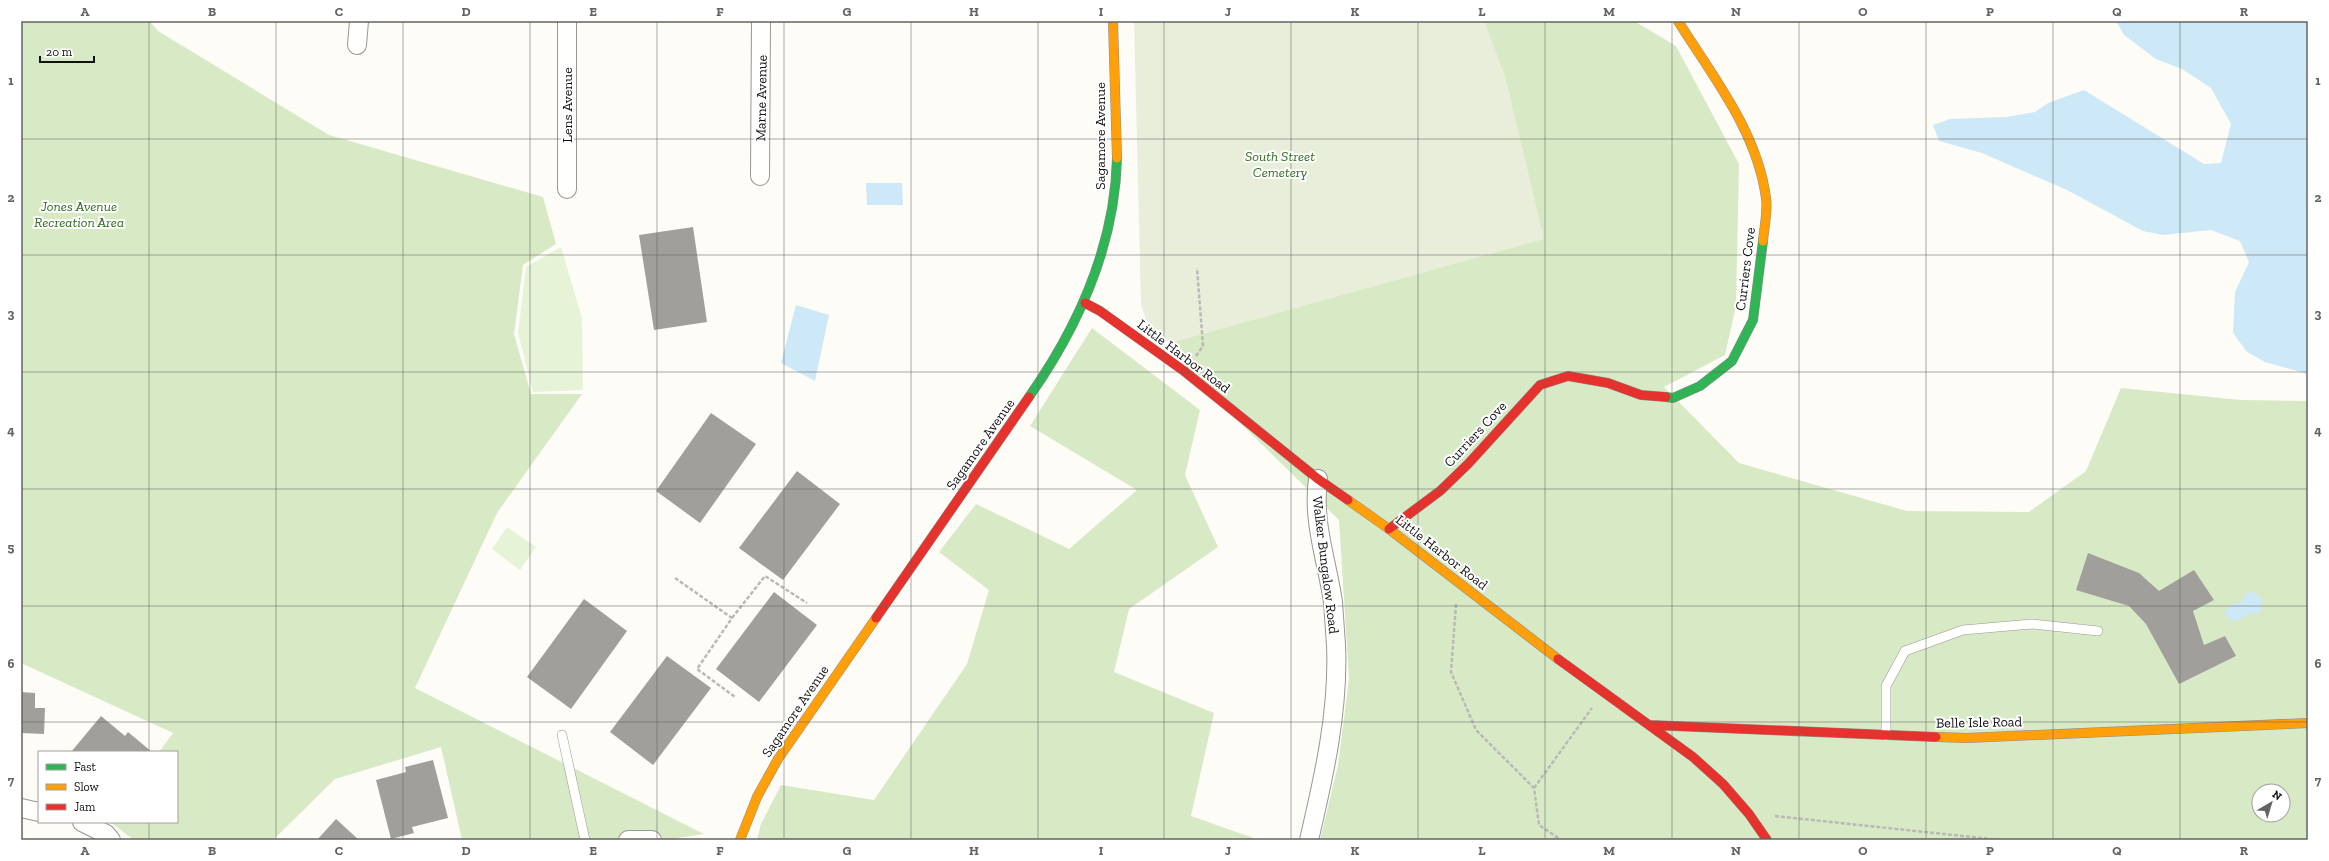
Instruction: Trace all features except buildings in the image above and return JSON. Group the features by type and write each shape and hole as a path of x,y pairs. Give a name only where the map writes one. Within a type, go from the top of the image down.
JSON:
{"street":[{"path":"357,45 359,21"},
{"name":"Lens Avenue","path":"567,21 567,189"},
{"name":"Marne Avenue","path":"760,176 762,21"},
{"name":"Sagamore Avenue","path":"740,840 757,797 778,759 1037,386 1060,350 1085,303 1108,227 1116,180 1118,134 1113,21"},
{"name":"Curriers Cove","path":"1389,529 1440,492 1468,464 1540,385 1568,376 1608,383 1641,395 1673,398 1700,386 1732,361 1753,320 1762,263 1766,199 1752,143 1742,122 1678,21"},
{"name":"Little Harbor Road","path":"1085,303 1100,311 1184,371 1318,479 1389,529 1603,692 1693,757 1723,784 1749,814 1767,840"},
{"name":"Walker Bungalow Road","path":"1310,840 1331,731 1336,688 1336,645 1333,602 1315,499 1318,479"},
{"name":"Belle Isle Road","path":"1650,725 1967,738 2308,723"},
{"path":"21,808 38,812"},
{"path":"84,823 106,834 111,840"},
{"path":"628,840 652,840"}],"lane":[{"path":"1886,735 1886,686 1905,651 1964,630 2032,624 2098,631"},
{"path":"562,735 585,840"}],"path":[{"path":"1184,371 1203,346 1197,268"},
{"path":"735,697 697,669 732,618 765,576 807,603"},
{"path":"675,578 732,618"},
{"path":"1457,582 1451,672 1476,730 1534,788 1539,825 1561,840"},
{"path":"1534,788 1570,741 1603,692"},
{"path":"1749,814 2000,840"}],"green space":[{"name":"Jones Avenue Recreation Area","path":"21,21 150,21 158,31 329,135 543,197 556,244 523,265 514,334 531,394 582,394 497,513 415,688 704,834 664,840 462,840 441,747 335,779 273,840 134,840 111,823 178,823 178,751 160,751 173,733 21,663"},
{"name":"South Street Cemetery","path":"1134,21 1484,21 1505,76 1544,239 1174,342 1159,340 1147,323 1141,304"},
{"path":"1420,21 1634,21 1676,46 1739,164 1736,306 1725,355 1664,387 1739,463 1907,511 2029,512 2086,471 2121,388 2241,400 2308,401 2308,840 1320,840 1338,765 1349,679 1339,520 1166,350"},
{"path":"561,247 582,318 583,390 533,392 518,333 526,267"},
{"path":"1092,328 1200,410 1185,475 1218,547 1129,609 1114,672 1214,713 1191,816 1259,840 757,840 761,824 781,785 874,800 967,664 989,590 939,552 976,504 1069,549 1137,490 1030,426"},
{"path":"507,527 536,547 520,570 492,549"}],"water":[{"path":"2116,21 2308,21 2308,374 2265,362 2247,352 2233,333 2235,292 2249,262 2240,241 2211,230 2163,235 2143,231 2067,190 1982,153 1939,141 1933,125 1950,119 2006,117 2035,112 2048,103 2084,90 2204,164 2221,163 2231,124 2211,88 2182,69 2156,59 2124,35"},
{"path":"866,183 902,183 903,205 867,205"},
{"path":"796,305 829,315 815,381 781,363"},
{"path":"2249,591 2259,595 2262,601 2261,612 2246,615 2238,621 2229,619 2225,614 2229,605 2240,603"}],"traffic: fast":[{"path":"1029,397 1063,342 1078,314 1091,284 1109,222 1115,190 1117,158"},
{"path":"1666,397 1673,398 1700,386 1732,361 1753,320 1763,241"}],"traffic: slow":[{"path":"1113,21 1117,158"},
{"path":"1678,21 1732,105 1753,150 1761,173 1766,198 1763,241"},
{"path":"1348,500 1389,529 1558,659"},
{"path":"740,840 757,797 778,759 876,618"},
{"path":"1936,737 1967,738 2308,723"}],"traffic: jam":[{"path":"1085,303 1100,311 1184,371 1318,479 1348,500"},
{"path":"1389,529 1440,491 1468,464 1540,385 1568,376 1608,383 1641,395 1666,397"},
{"path":"876,618 1029,397"},
{"path":"1558,659 1693,757 1723,784 1749,814 1767,840"},
{"path":"1650,725 1936,737"}]}
